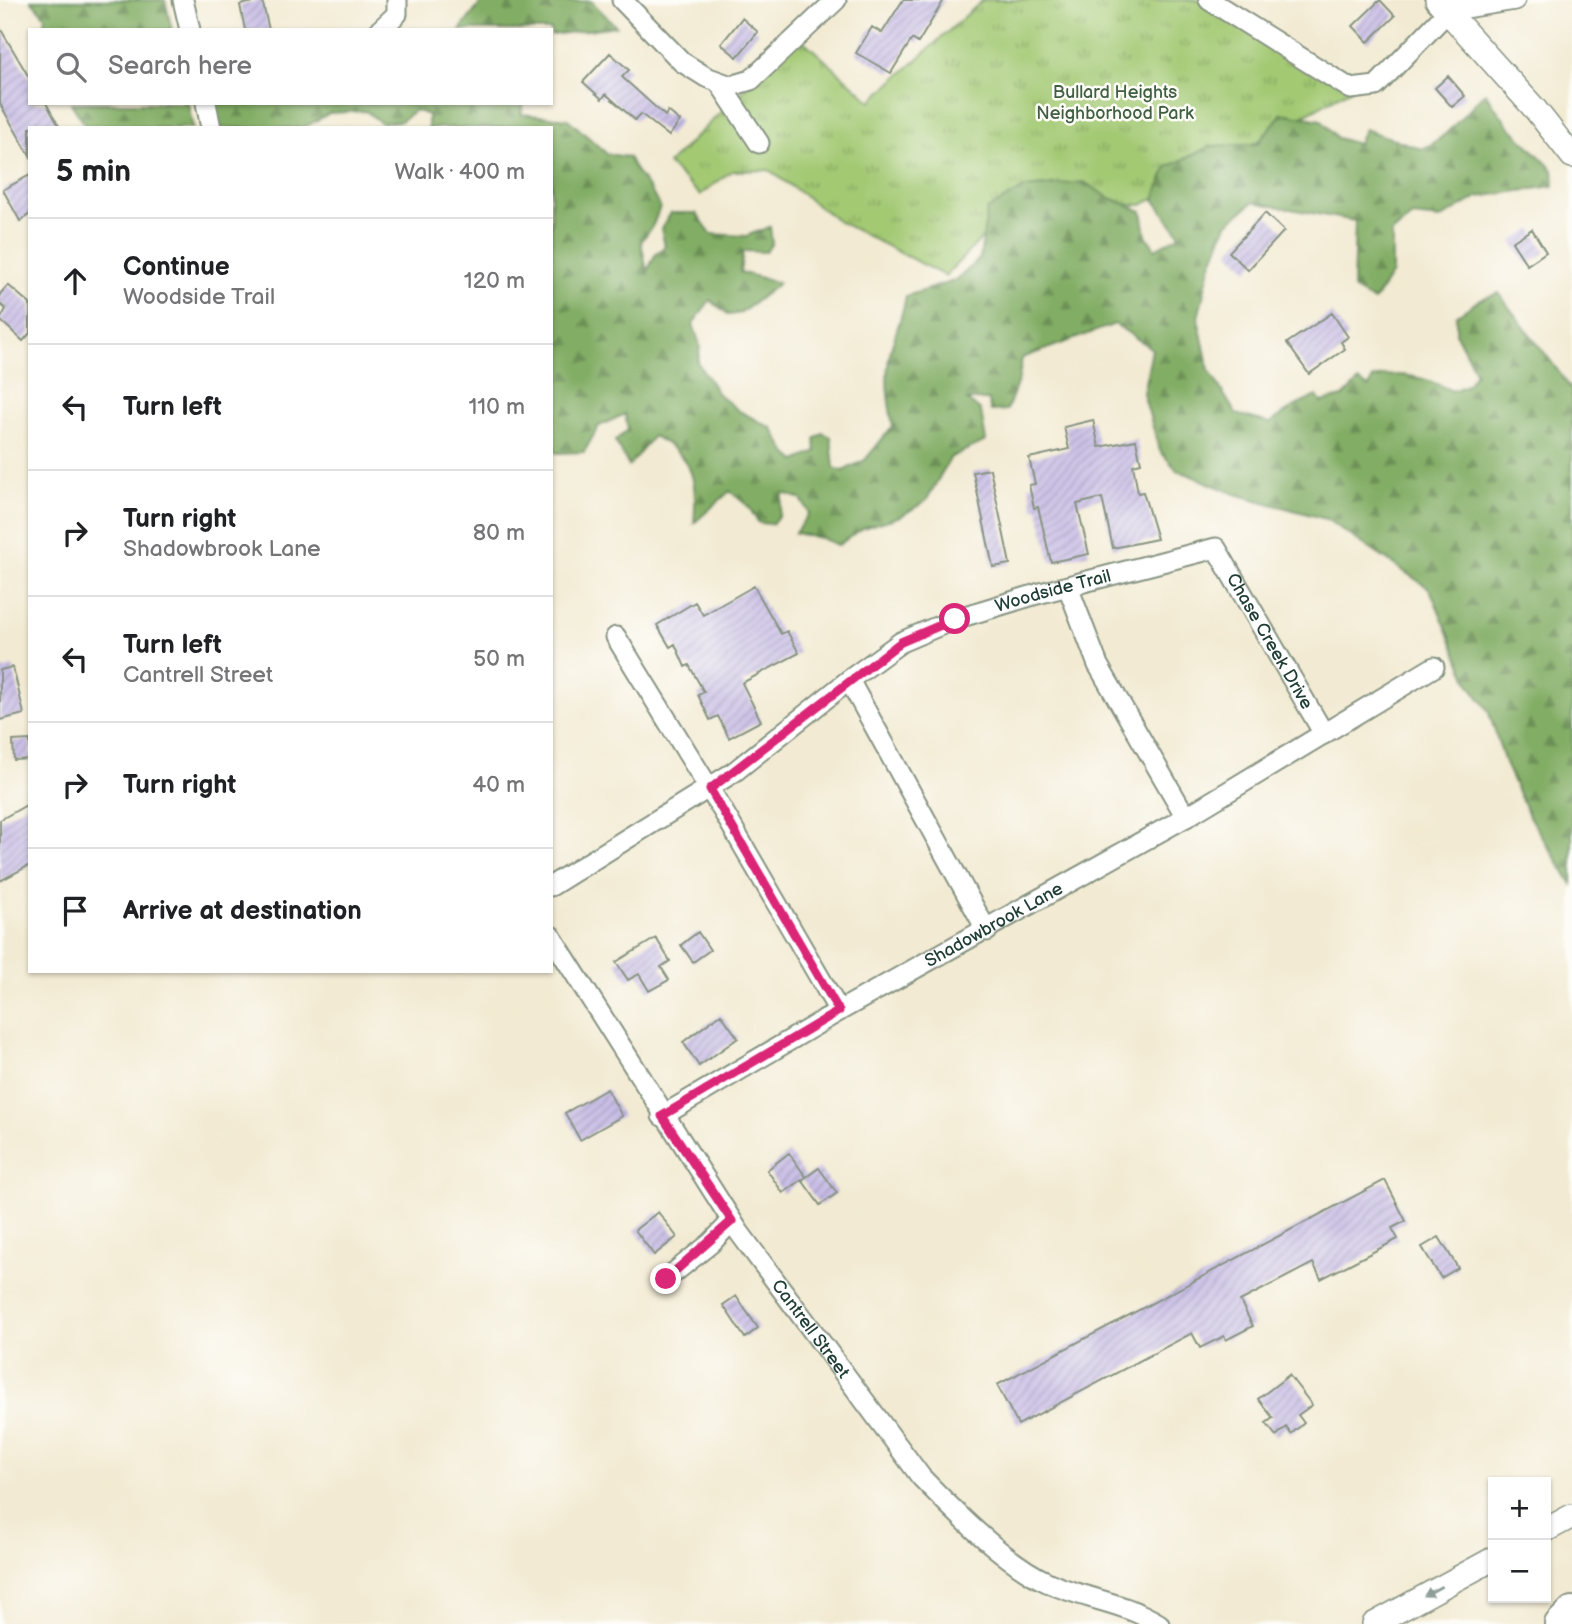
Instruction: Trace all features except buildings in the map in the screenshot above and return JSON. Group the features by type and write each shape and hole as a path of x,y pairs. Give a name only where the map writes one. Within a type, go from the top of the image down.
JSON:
{"highway":[{"path":"1559,1624 1572,1611"},
{"path":"1565,1624 1572,1620"}],"main road":[{"path":"1448,4 1572,156"},
{"path":"1551,1527 1572,1516"},
{"path":"1374,1624 1488,1562"}],"street":[{"path":"183,0 190,28"},
{"path":"382,28 397,14 397,0"},
{"path":"622,0 682,62 729,84 751,80 836,0"},
{"path":"1209,0 1351,89 1361,90 1377,86 1448,4 1515,0"},
{"path":"729,84 759,143"},
{"path":"206,105 211,126"},
{"name":"Woodside Trail","path":"553,885 710,789 901,642 955,619 1216,548"},
{"name":"Chase Creek Drive","path":"1216,548 1324,734"},
{"path":"1068,587 1098,665 1186,817"},
{"path":"617,636 839,1011"},
{"name":"Shadowbrook Lane","path":"662,1116 839,1011 987,931 1186,817 1434,667"},
{"path":"849,680 987,931"},
{"name":"Cantrell Street","path":"553,939 662,1116 732,1221 900,1451 952,1509 1026,1570 1048,1583 1134,1609 1159,1624"},
{"path":"666,1279 732,1221"}],"green space":[{"path":"31,0 165,0 172,28 43,28 45,16"},
{"path":"483,0 516,0 521,4 591,1 616,26 553,35 553,28 462,28"},
{"name":"Bullard Heights Neighborhood Park","path":"983,0 1209,0 1351,89 1142,205 1019,200 945,276 840,222 769,170 732,171 700,195 668,164 798,36 871,101"},
{"path":"1485,93 1509,126 1553,170 1554,186 1478,197 1440,219 1412,216 1392,233 1392,273 1374,301 1353,289 1355,221 1253,202 1227,224 1210,267 1198,318 1209,370 1236,414 1270,423 1295,406 1317,396 1321,402 1343,397 1359,381 1369,387 1373,378 1404,375 1432,382 1452,391 1467,385 1476,373 1456,334 1456,316 1481,299 1499,293 1572,391 1572,884 1530,818 1506,766 1488,710 1470,685 1430,589 1326,519 1235,494 1177,470 1160,451 1143,393 1152,349 1115,324 1022,358 1019,378 1007,410 991,411 988,400 967,400 981,411 986,441 951,457 926,501 901,516 863,528 838,545 821,538 795,533 809,513 801,499 783,493 779,516 772,524 759,523 748,506 730,491 694,523 694,482 685,461 667,444 653,436 629,466 615,441 628,430 625,414 599,426 584,452 553,451 553,367 559,343 553,338 553,126 428,126 428,115 415,110 401,121 381,123 366,111 330,113 307,126 218,126 213,105 523,105 521,114 568,119 607,154 628,157 660,207 653,225 641,242 647,272 655,255 665,246 661,229 671,213 696,213 711,234 746,236 770,227 772,243 766,252 743,251 740,272 779,283 741,313 729,315 710,300 693,324 700,345 698,363 718,394 739,411 772,428 786,452 796,461 816,452 815,439 823,433 831,437 834,468 843,471 865,460 893,426 888,397 888,368 906,296 957,280 980,258 987,210 1024,188 1084,182 1108,197 1142,211 1146,235 1155,249 1180,235 1154,199 1167,167 1211,146 1257,144 1282,113 1321,120 1337,138 1358,144 1364,129 1422,149 1447,132"},
{"path":"72,105 188,105 193,126 86,126"}],"route":[{"path":"666,1279 732,1221 662,1116 839,1011 710,789 901,642 955,619"}]}
